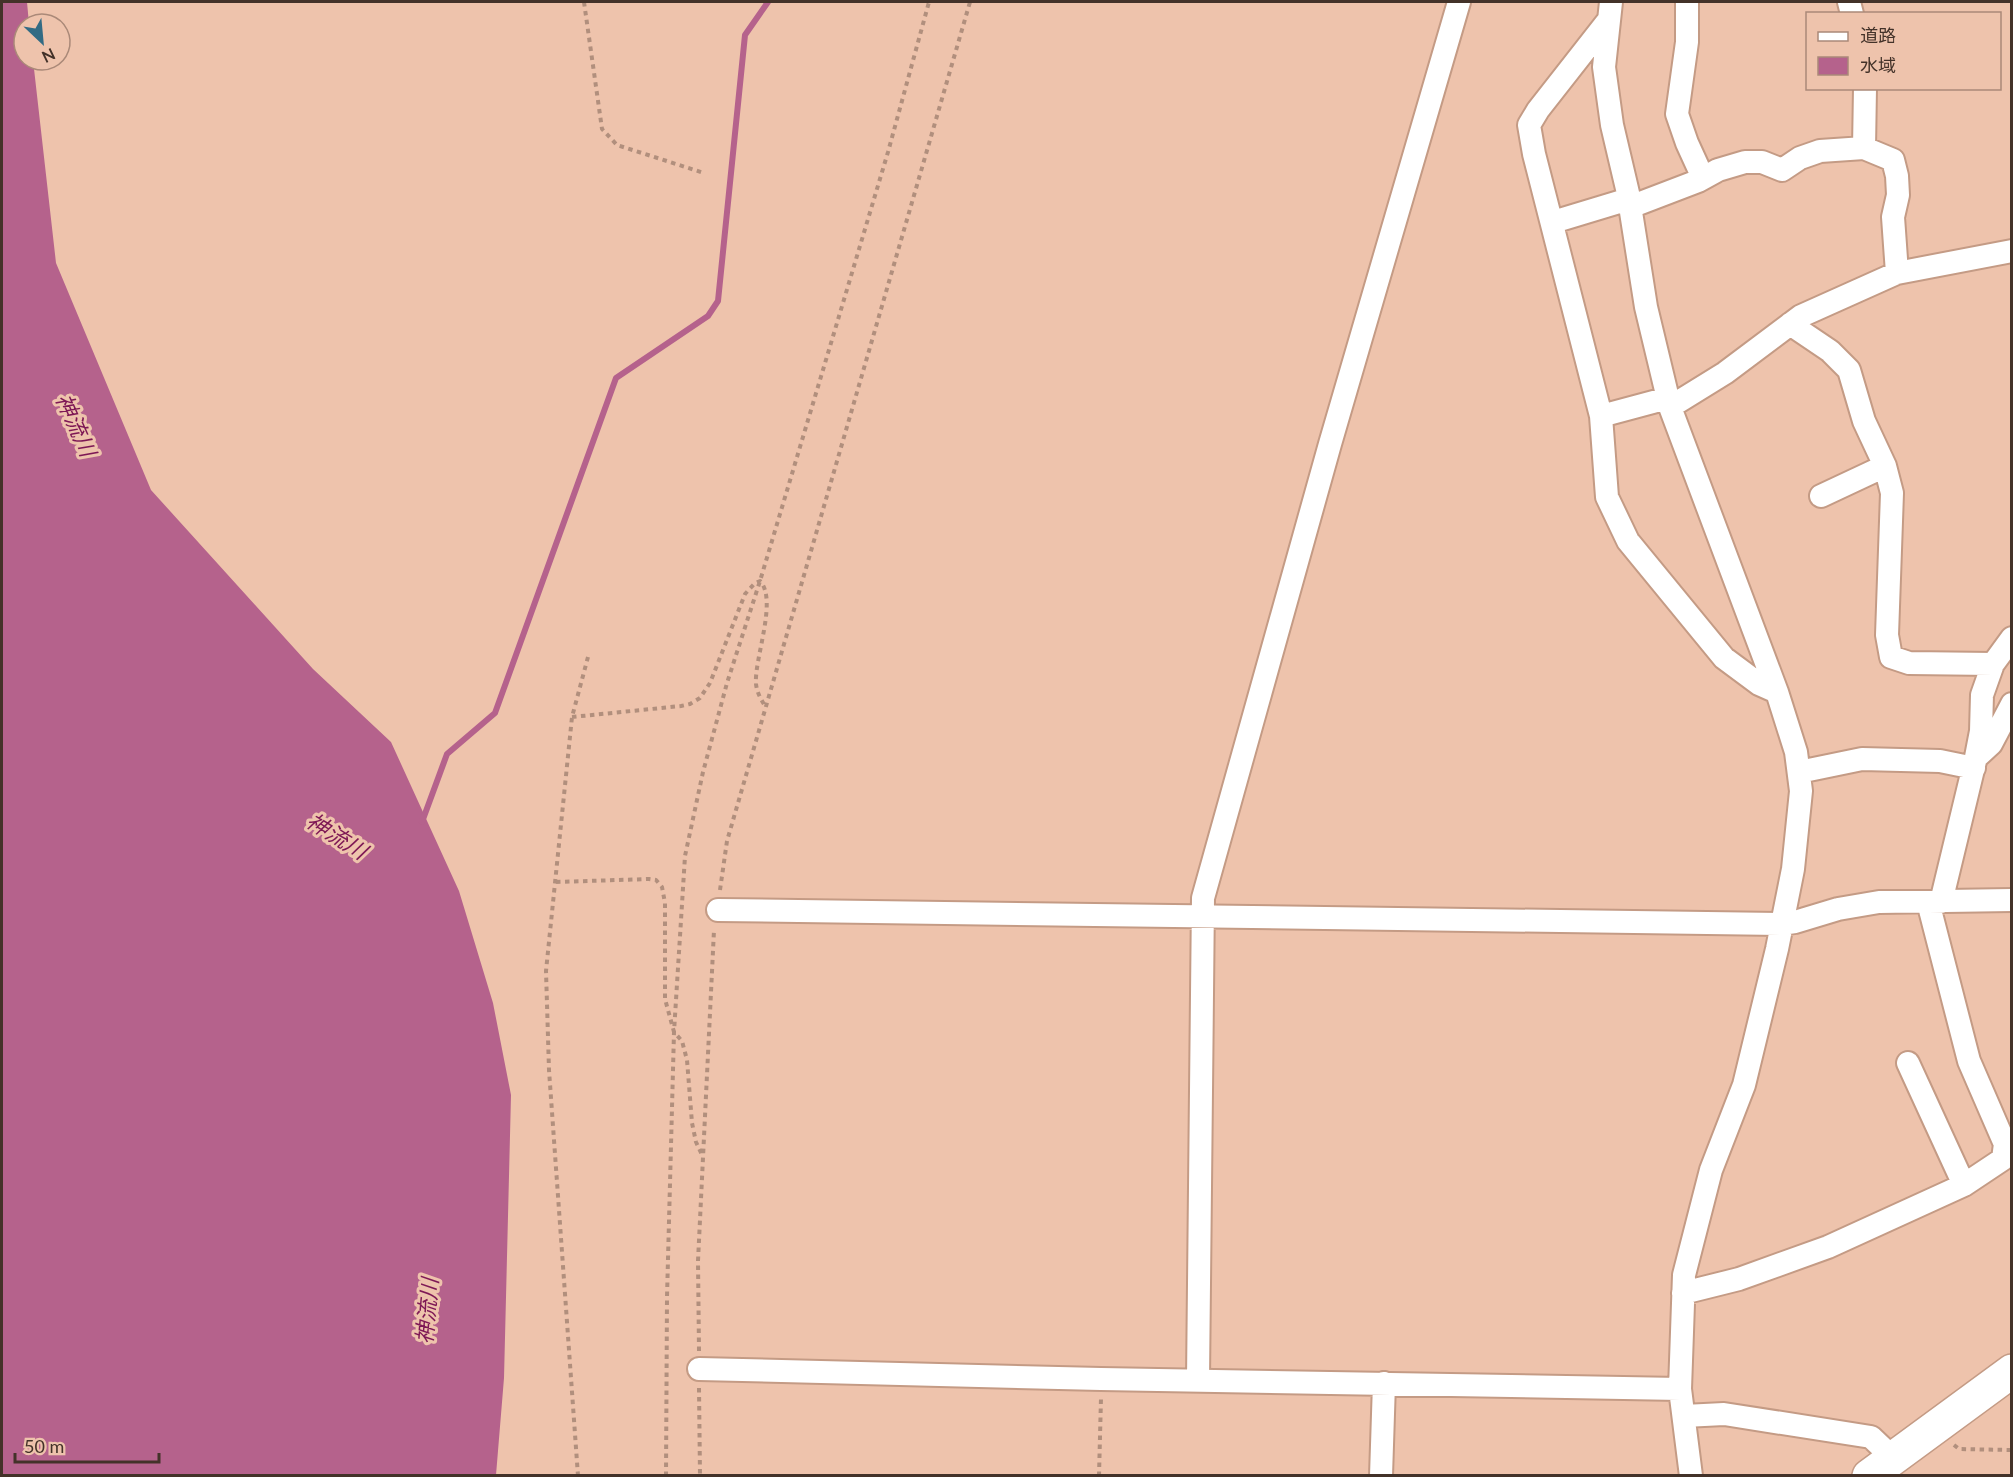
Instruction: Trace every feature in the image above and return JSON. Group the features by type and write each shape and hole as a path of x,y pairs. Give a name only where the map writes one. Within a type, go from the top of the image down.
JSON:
{"highway":[{"path":"1880,1466 2007,1373"}],"street":[{"path":"1198,1380 1203,898 1205,886 1330,444 1459,2"},
{"path":"1687,2 1687,42 1677,114 1703,178"},
{"path":"1609,12 1604,67 1612,124 1629,203 1646,308 1669,403 1777,693 1796,752 1801,791 1793,869 1777,949 1744,1085 1711,1170 1684,1275 1680,1389 1691,1476"},
{"path":"1609,12 1529,125 1534,154 1601,416 1607,497 1628,541 1724,658 1759,684 1777,693"},
{"path":"1864,148 1865,90"},
{"path":"1553,222 1629,203 1745,162 1762,162 1782,170 1800,158 1820,151 1864,148 1893,160 1898,195 1893,217 1898,273"},
{"path":"1601,416 1669,403 1725,373 1801,316 1898,273 2012,251"},
{"path":"1790,324 1830,351 1849,370 1864,421 1885,466 1892,493 1887,635 1892,657 1909,663 1993,664"},
{"path":"1821,496 1885,466"},
{"path":"1683,1293 1739,1279 1828,1247 1965,1185 2002,1159 2005,1143 1969,1061 1934,902 1975,762 1981,731 1982,695 1993,664 2012,638"},
{"path":"1975,762 1991,744 2012,704"},
{"path":"1799,772 1862,759 1975,762"},
{"path":"718,910 1781,924 1838,909 1879,902 2012,900"},
{"path":"1908,1063 1965,1185"},
{"path":"699,1369 1101,1379 1680,1389"},
{"path":"1381,1476 1384,1383"},
{"path":"1684,1416 1724,1414 1871,1437 1880,1466"}],"path":[{"path":"584,2 603,129 617,145 704,173"},
{"path":"666,1476 667,1297 674,1032 685,856 703,772 727,683 760,581 888,152 929,2"},
{"path":"700,1476 698,1261 714,928 727,841 970,2"},
{"path":"760,581 764,585 766,596 766,616 756,682 758,693 765,707"},
{"path":"573,717 681,706 700,698 710,683 746,594 755,583 760,581"},
{"path":"578,1476 549,1070 546,971 573,717 588,657"},
{"path":"556,882 649,879 656,880 662,887 665,903 665,999 674,1032 682,1041 687,1060 692,1123 696,1142 703,1157"},
{"path":"1099,1476 1101,1379"},
{"path":"1934,1427 1959,1449 2012,1450"}],"water":[{"name":"神流川","path":"2,2 27,2 28,12 12,12 12,72 34,72 56,263 151,490 313,669 391,742 459,891 493,1003 511,1095 504,1378 496,1475 2,1475"}],"waterway":[{"path":"422,822 447,754 495,713 616,378 708,316 718,301 745,35 768,2"}]}
